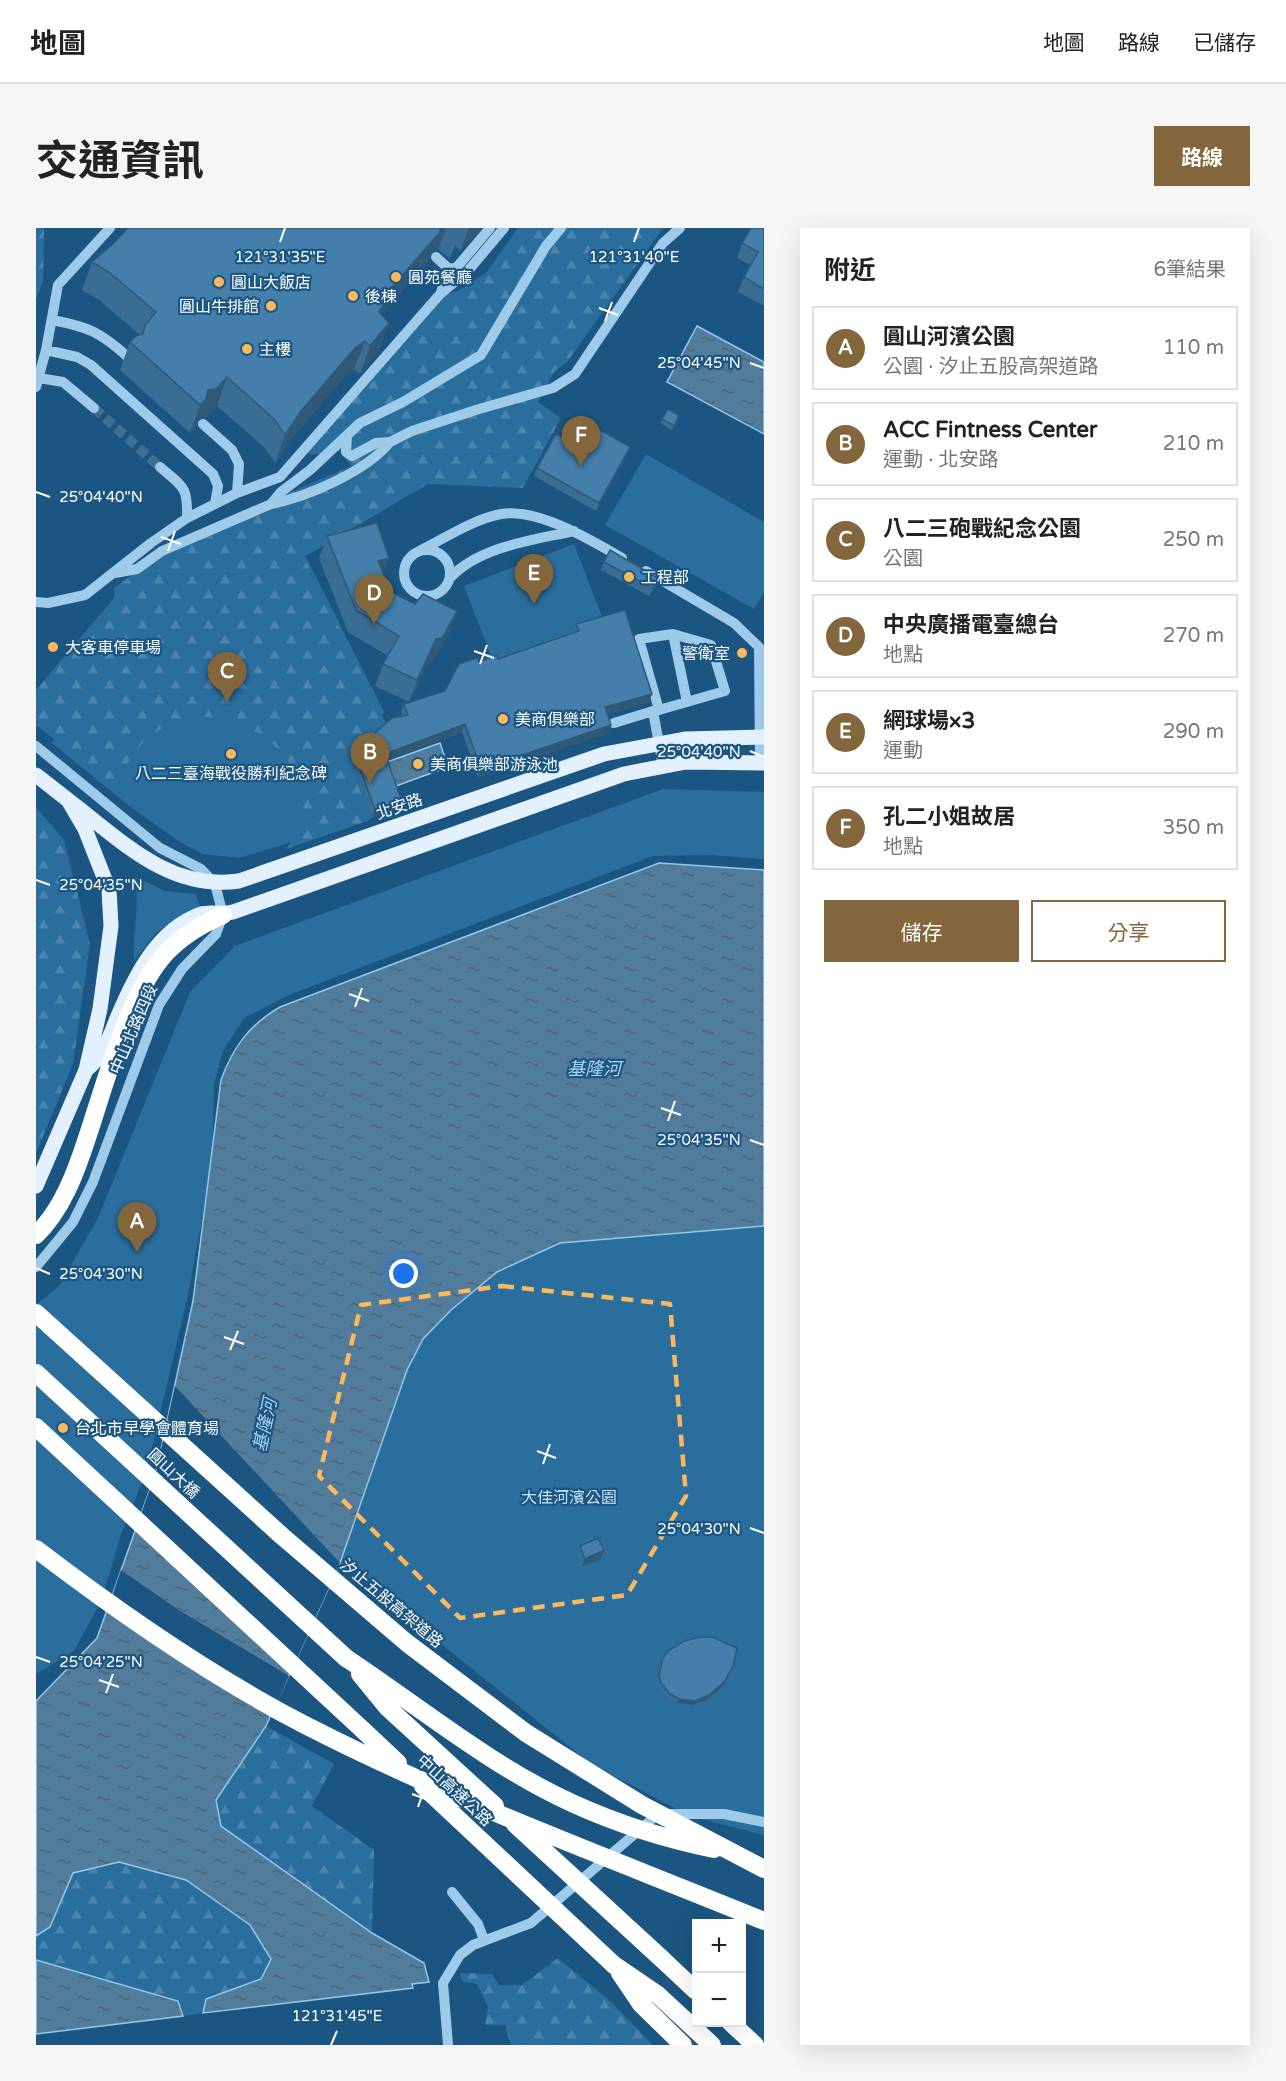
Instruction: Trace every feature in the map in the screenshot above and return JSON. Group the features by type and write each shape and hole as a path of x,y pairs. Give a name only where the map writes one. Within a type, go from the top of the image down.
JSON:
{"highway":[{"path":"36,1235 63,1198 80,1161 133,1007 147,982 165,954 182,938 223,915"},
{"name":"汐止五股高架道路","path":"36,1313 282,1536 407,1643 526,1733 642,1805 764,1869"},
{"name":"圓山大橋","path":"36,1373 206,1529"},
{"name":"中山高速公路","path":"36,1427 614,1965 658,1995 712,2045"},
{"name":"中山高速公路","path":"206,1529 346,1658 387,1707 692,1987"},
{"path":"36,1549 141,1626 218,1675 305,1725 421,1780 764,1921"},
{"path":"346,1658 487,1755 574,1804 672,1840 764,1859"},
{"path":"614,1965 641,2004 682,2045"},
{"path":"735,2027 754,2045"}],"main road":[{"name":"北安路","path":"68,800 160,868 191,881 215,884 239,881 604,754 658,742 762,737"},
{"path":"86,1071 101,1058 138,974 163,939 176,928 202,913 223,915 624,774 687,762 762,763"},
{"name":"中山北路四段","path":"36,775 68,800 85,829 109,890 111,908 109,960 86,1071 36,1186"}],"lane":[{"path":"94,408 63,382 38,382 58,285 110,228"},
{"path":"449,269 457,267 490,228"},
{"path":"36,602 48,603 85,595 187,518 280,477 441,293 467,272 504,228"},
{"path":"271,504 281,492 310,470 360,423 403,402 481,355 546,246 561,228"},
{"path":"347,434 346,452 352,456 376,443 390,442 412,431 553,388 575,374 663,243 680,228"},
{"path":"435,256 449,269"},
{"path":"441,293 449,269"},
{"path":"52,320 80,325 103,335 128,357"},
{"path":"46,350 77,357 91,365 213,474 218,486 215,504"},
{"path":"203,424 232,450 240,464 237,494"},
{"path":"115,573 137,569 162,551 355,471 381,454 390,442"},
{"path":"160,467 185,489 188,497 187,518"},
{"path":"575,531 486,555 462,566 451,577 443,591 436,595 421,596 414,592 409,587 404,573 408,559 421,550 463,529 502,514 537,518 575,531 734,623 759,648 762,763"},
{"path":"421,550 429,549 443,556 451,569 451,577"},
{"path":"673,634 687,702"},
{"path":"673,634 711,645 724,692 658,710 639,643 643,637 673,634"},
{"path":"614,723 652,711 663,766"},
{"path":"36,746 160,848 201,869 215,884 223,915"},
{"name":"中山北路四段","path":"36,1267 73,1222 93,1182 159,1005 182,969 216,934 223,915"},
{"path":"448,2045 443,1983 460,1954 484,1940 531,1923 658,1814 724,1814 764,1822"},
{"path":"453,1892 478,1923 484,1940"}],"highlighted area":[{"path":"502,1286 670,1304 686,1496 627,1595 460,1618 319,1476 361,1305"}],"green space":[{"path":"36,228 44,228 43,281 36,300"},
{"path":"518,228 663,228 567,362 554,372 538,402 561,418 523,488 428,484 304,557 387,725 370,740 353,769 370,820 286,849 305,819 297,772 266,736 226,720 206,717 173,722 147,737 121,771 119,789 36,725 36,690 115,597 114,588 177,542 351,466 340,451 311,455 307,452 438,297 460,290 486,273"},
{"path":"646,454 764,522 764,592 754,609 605,525"},
{"path":"574,544 604,622 494,664 464,586"},
{"path":"306,557 384,712 355,770 372,818 239,858 203,854 180,842 129,806 52,743 82,691 184,601"},
{"path":"663,789 764,792 764,859 709,855 653,856 289,995 244,1018 223,1051 214,1084 212,1166 188,1295 146,1473 121,1535 101,1601 74,1651 36,1674 36,1305 59,1286 98,1218 190,992 235,946"},
{"path":"36,807 64,840 90,944 73,1064 36,1153"},
{"path":"134,876 165,891 195,894 200,906 156,933 134,961 137,898"},
{"name":"大佳河濱公園","path":"764,1226 764,1835 690,1816 591,1764 340,1563 407,1370 423,1339 451,1309 497,1272 560,1243"},
{"path":"266,1726 334,1764 312,1806 374,1850 372,1933 221,1826 216,1800"},
{"path":"118,1862 186,1880 250,1925 271,1959 261,1979 207,1999 203,2013 183,2016 182,2006 136,1988 36,1960 36,1936 50,1926 73,1873"},
{"path":"558,1958 609,2000 653,2045 511,2045 505,2025 485,2025 488,2007 477,1984 462,1981 460,1973 492,1974 499,1985 522,1985"}],"water":[{"path":"697,326 764,362 764,434 667,382"},
{"name":"美商俱樂部游泳池","path":"440,743 448,767 396,786 387,762"},
{"name":"基隆河","path":"659,863 764,870 764,1226 560,1243 497,1272 451,1310 423,1339 407,1370 340,1563 266,1726 216,1800 221,1826 372,1933 424,1963 429,1982 412,1984 413,1988 203,2013 206,1999 261,1979 271,1959 250,1925 186,1880 119,1862 73,1873 50,1927 36,1936 36,1701 97,1638 156,1472 193,1301 221,1080 231,1057 251,1029 280,1007"},
{"path":"36,1960 178,2001 183,2016 36,2034"}],"pier":[{"path":"175,1386 340,1563 335,1575 166,1426"},
{"path":"165,1432 332,1581 291,1672 136,1528 156,1472"},
{"path":"121,1570 177,1609 289,1676 277,1704 110,1602"}],"building":[{"name":"主樓","path":"128,228 440,228 440,232 380,301 384,304 379,312 389,323 370,346 365,341 355,348 301,411 285,435 274,419 227,377 216,389 208,390 206,399 200,405 130,342 136,336 143,334 145,325 156,312 109,272 92,262"},
{"path":"751,228 764,228 764,289 744,277 758,252 742,243"},
{"path":"668,409 679,415 674,426 662,419"},
{"path":"581,419 630,447 599,503 537,468 556,434 569,441"},
{"path":"377,523 389,558 378,561 391,592 415,604 423,594 457,611 442,638 436,639 417,680 383,664 399,636 356,610 327,536"},
{"path":"610,550 658,578 652,588 604,562"},
{"name":"美商俱樂部","path":"625,610 652,694 605,707 611,725 481,769 465,724 385,754 402,802 375,810 358,762 382,753 375,733 392,718 408,715 404,704 445,691 459,664 477,658 479,662 497,655 498,659 579,631 576,624"},
{"path":"598,1538 604,1550 585,1559 580,1546"},
{"path":"712,1637 737,1648 733,1666 724,1682 709,1695 695,1701 679,1699 670,1694 661,1683 659,1675 663,1658 668,1651 684,1641"}],"tunnel":[{"path":"94,408 160,467"}],"place":[{"name":"圓苑餐廳","path":"396,277"},
{"name":"圓山大飯店","path":"219,282"},
{"name":"後棟","path":"353,296"},
{"name":"圓山牛排館","path":"271,306"},
{"name":"主樓","path":"247,349"},
{"name":"孔二小姐故居","path":"581,466"},
{"name":"工程部","path":"629,577"},
{"name":"網球場×3","path":"534,604"},
{"name":"中央廣播電臺總台","path":"374,624"},
{"name":"大客車停車場","path":"53,647"},
{"name":"警衛室","path":"742,653"},
{"name":"八二三砲戰紀念公園","path":"227,702"},
{"name":"美商俱樂部","path":"503,719"},
{"name":"八二三臺海戰役勝利紀念碑","path":"231,754"},
{"name":"美商俱樂部游泳池","path":"418,764"},
{"name":"ACC Fintness Center","path":"370,783"},
{"name":"圓山河濱公園","path":"137,1252"},
{"name":"台北市早學會體育場","path":"63,1428"}]}
